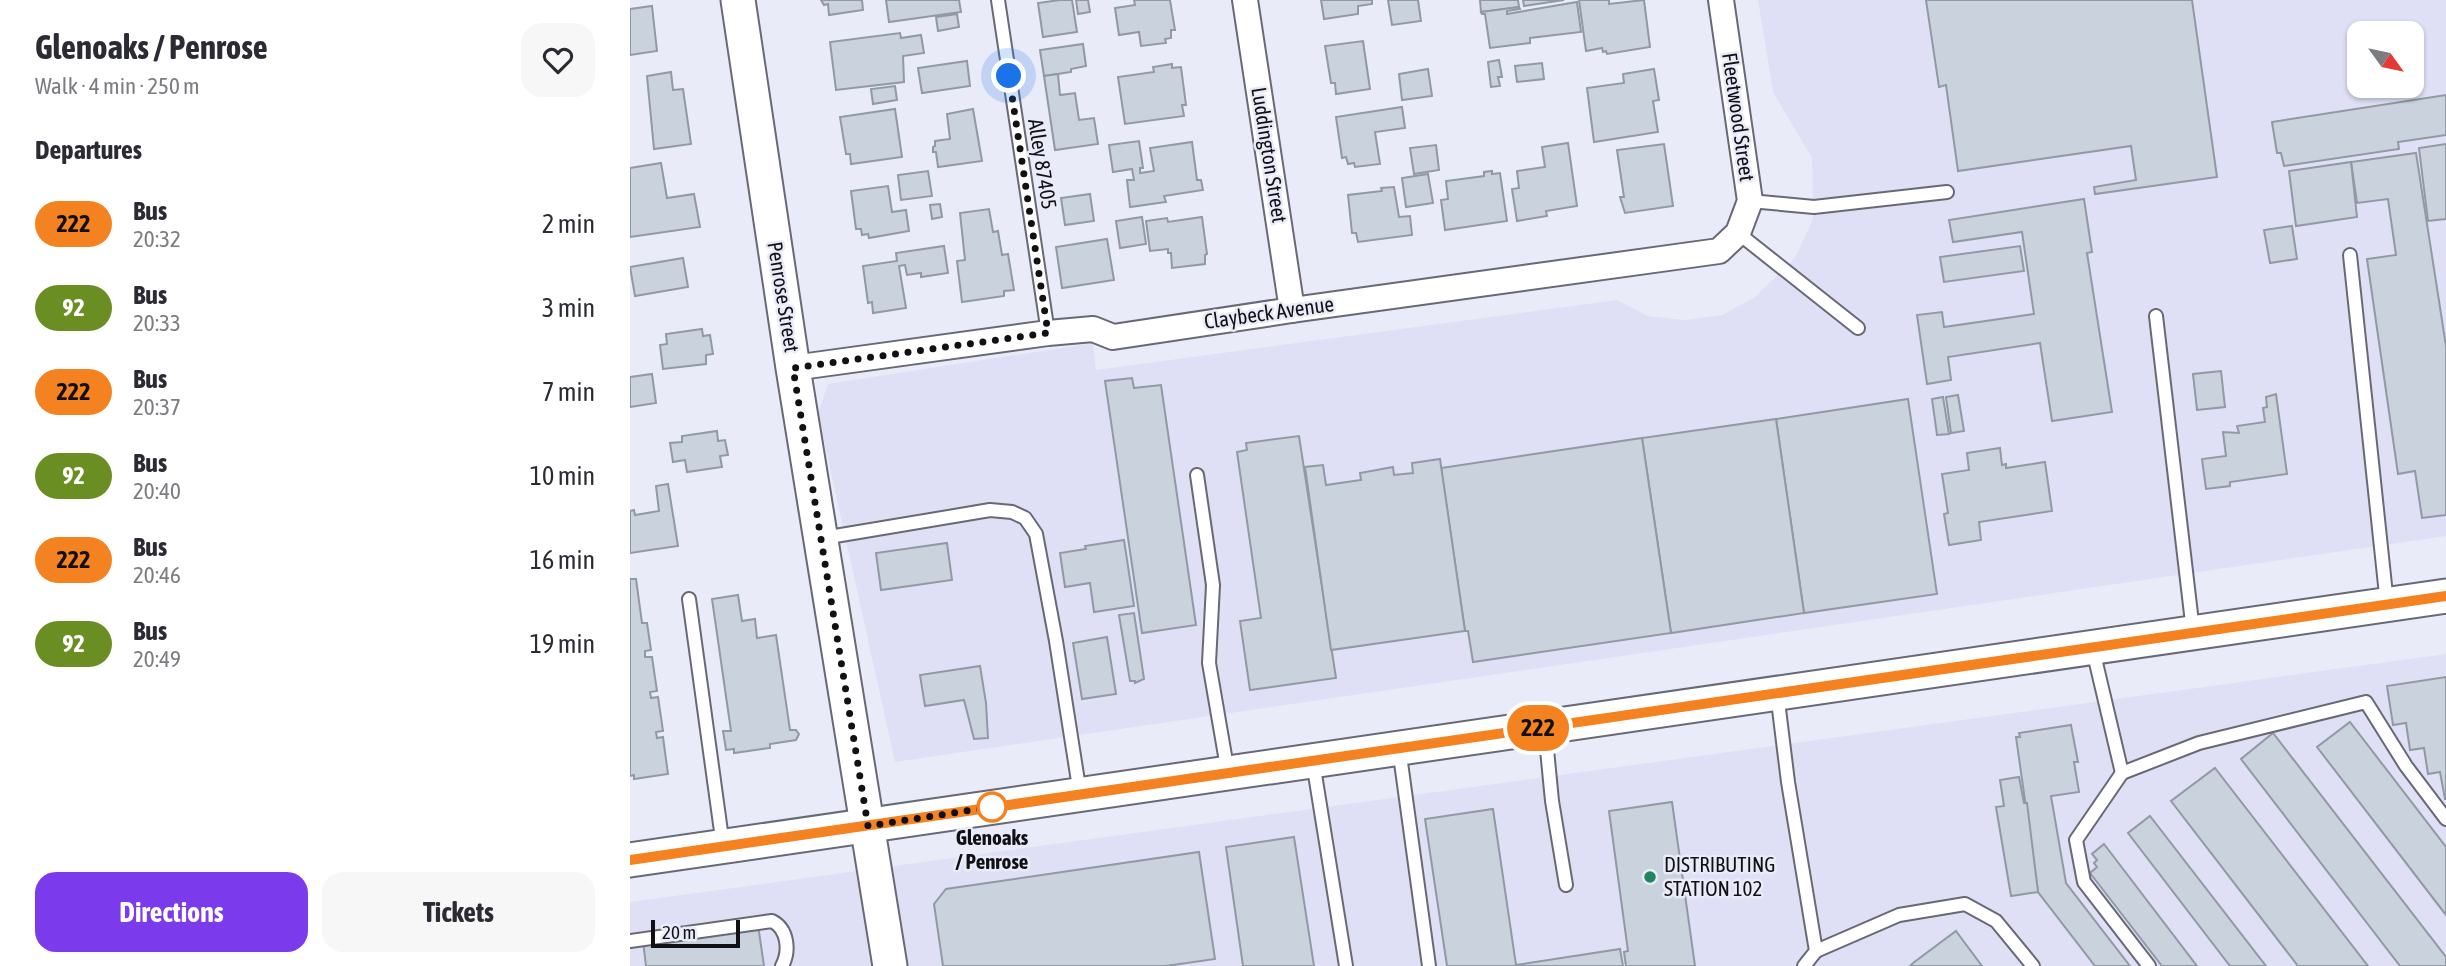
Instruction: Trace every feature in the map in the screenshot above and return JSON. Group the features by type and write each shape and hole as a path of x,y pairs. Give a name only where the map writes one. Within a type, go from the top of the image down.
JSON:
{"main road":[{"name":"Penrose Street","path":"738,0 793,368 890,966"},
{"path":"630,860 2446,596"}],"street":[{"name":"Luddington Street","path":"1245,0 1292,310"},
{"name":"Fleetwood Street","path":"1721,0 1750,201 1738,233"},
{"name":"Claybeck Avenue","path":"793,368 1048,333 1093,329 1113,337 1719,251 1738,233"}],"lane":[{"name":"Alley 87405","path":"998,0 1048,333"},
{"path":"1750,201 1814,207 1947,192"},
{"path":"1738,233 1858,328"},
{"path":"2350,255 2388,604"},
{"path":"2156,316 2193,632"},
{"path":"1197,475 1213,584 1209,663 1228,773"},
{"path":"821,538 990,510 1012,512 1025,518 1037,534 1080,794"},
{"path":"689,599 723,847"},
{"path":"2092,646 2122,774"},
{"path":"1777,693 1788,782 1816,951"},
{"path":"2149,966 2084,882 2076,840 2122,774 2199,743 2366,702 2406,766 2446,819"},
{"path":"1544,727 1552,800 1566,885"},
{"path":"1399,748 1429,966"},
{"path":"1312,761 1346,966"},
{"path":"1804,966 1816,951 1899,915 1965,904 1996,920 2033,966"},
{"path":"630,941 772,921 779,924 787,944 782,966"}],"shaded area":[{"path":"1758,0 2446,0 2446,536 895,762 818,414 828,384 1093,343 1096,370 1617,300 1648,316 1684,320 1722,315 1755,297 1795,258 1813,219 1812,158 1773,92"},
{"path":"2446,654 2446,966 630,966 630,902"}],"building":[{"path":"821,0 862,0 863,10 829,15 828,4 824,5"},
{"path":"886,0 959,0 961,12 889,22"},
{"path":"1072,0 1077,32 1043,37 1038,3"},
{"path":"1076,0 1088,0 1090,12 1078,14"},
{"path":"1134,0 1170,0 1175,30 1171,30 1171,38 1165,39 1166,43 1141,46 1139,32 1119,35 1115,8 1135,5"},
{"path":"1321,0 1372,0 1372,4 1358,6 1358,14 1324,19"},
{"path":"1388,0 1418,0 1421,21 1392,25"},
{"path":"1480,0 1518,0 1519,7 1481,12"},
{"path":"1523,0 1564,0 1524,6"},
{"path":"1579,0 1609,0 1609,4 1644,0 1650,47 1607,54 1602,48 1586,51"},
{"path":"1926,0 2192,0 2217,177 2095,194 2094,187 2136,180 2131,146 1958,171 1946,85 1939,87"},
{"path":"1577,2 1581,32 1530,38 1530,43 1490,48 1485,14 1481,12 1520,9 1507,11 1507,14"},
{"path":"652,6 657,51 630,55 630,9"},
{"path":"957,14 959,27 938,31 936,17"},
{"path":"900,33 901,38 921,35 924,53 903,56 904,82 836,90 830,42"},
{"path":"1363,41 1370,89 1336,94 1335,83 1331,83 1325,46"},
{"path":"1083,44 1086,66 1071,69 1071,72 1044,76 1040,50"},
{"path":"1499,60 1502,77 1498,77 1500,86 1491,87 1488,62"},
{"path":"967,61 970,86 922,93 918,68"},
{"path":"1542,63 1544,79 1517,82 1515,66"},
{"path":"1172,64 1172,68 1181,67 1186,105 1182,105 1184,116 1125,124 1118,77 1154,72 1153,67"},
{"path":"1428,69 1432,96 1402,100 1399,74"},
{"path":"1654,69 1659,100 1653,101 1658,132 1594,142 1587,88 1624,83 1623,74"},
{"path":"671,72 673,90 683,89 691,144 654,149 647,76"},
{"path":"1058,74 1060,95 1075,93 1079,120 1094,118 1098,144 1055,150 1044,76"},
{"path":"895,86 897,100 873,104 871,89"},
{"path":"2446,95 2446,135 2398,142 2399,149 2284,166 2281,153 2277,153 2272,122"},
{"path":"1402,107 1405,128 1375,132 1380,164 1355,167 1354,163 1348,164 1346,157 1342,158 1336,117"},
{"path":"895,109 902,157 851,164 850,154 846,154 840,117"},
{"path":"973,109 982,161 938,167 933,147 935,141 950,139 947,114"},
{"path":"1139,141 1143,168 1140,168 1140,173 1154,171 1150,148 1192,142 1197,180 1201,180 1203,190 1164,196 1166,202 1130,207 1127,180 1134,180 1132,169 1113,172 1109,145"},
{"path":"1568,143 1577,206 1546,211 1547,216 1517,221 1512,189 1519,188 1517,171 1545,167 1542,147"},
{"path":"1664,144 1673,206 1625,213 1620,197 1624,197 1617,150"},
{"path":"2446,144 2446,219 2428,221 2419,148"},
{"path":"1436,145 1439,170 1414,174 1410,148"},
{"path":"2416,153 2446,346 2446,515 2422,518 2415,471 2398,474 2367,259 2396,255 2388,199 2357,203 2351,162"},
{"path":"2351,162 2357,217 2296,226 2289,171"},
{"path":"661,163 667,198 694,194 700,227 630,237 630,168"},
{"path":"928,171 932,196 901,200 898,175"},
{"path":"1492,171 1492,174 1500,173 1507,221 1445,230 1441,200 1448,199 1446,181 1484,176 1484,172"},
{"path":"1428,174 1433,203 1406,207 1402,178"},
{"path":"888,186 892,212 906,210 909,231 869,238 868,234 862,235 861,229 856,229 851,191"},
{"path":"1394,187 1399,217 1410,216 1412,235 1358,242 1356,233 1352,233 1348,195"},
{"path":"1090,194 1094,221 1065,225 1061,198"},
{"path":"2084,199 2092,252 2087,253 2112,412 2052,421 2040,343 1948,357 1951,380 1927,384 1917,315 1942,312 1944,327 2034,314 2022,232 1953,242 1949,220"},
{"path":"940,204 942,217 932,219 930,205"},
{"path":"989,209 993,232 998,231 1002,255 1008,254 1014,290 1004,291 1004,296 962,302 957,261 965,260 960,213"},
{"path":"1142,217 1146,244 1120,248 1116,221"},
{"path":"1202,217 1207,254 1205,264 1172,268 1171,253 1168,253 1168,249 1150,251 1146,221 1167,218 1168,222"},
{"path":"2292,226 2297,259 2270,263 2264,230"},
{"path":"1107,239 1114,280 1062,288 1056,247"},
{"path":"944,246 948,273 921,277 921,273 907,275 905,265 899,266 906,308 873,313 872,302 868,303 863,266 897,261 896,253"},
{"path":"2020,246 2024,271 1944,282 1940,257"},
{"path":"683,258 688,287 635,296 630,267"},
{"path":"702,329 703,336 710,335 713,354 706,355 706,364 663,369 660,345 667,344 666,334"},
{"path":"2221,371 2225,407 2197,410 2193,374"},
{"path":"652,374 656,403 630,407 630,377"},
{"path":"1132,378 1134,388 1161,385 1196,625 1142,633 1105,381"},
{"path":"2276,394 2287,474 2230,482 2230,486 2206,489 2202,459 2226,456 2223,432 2239,433 2237,426 2265,422 2263,408 2267,407 2266,397"},
{"path":"1958,395 1964,431 1951,433 1946,397"},
{"path":"1943,397 1949,434 1937,435 1932,399"},
{"path":"1908,399 1937,594 1804,613 1776,419"},
{"path":"1776,419 1804,613 1671,633 1642,438"},
{"path":"717,431 718,441 725,440 728,455 720,456 722,467 687,472 685,460 673,462 670,443 682,442 682,436"},
{"path":"1299,436 1336,678 1250,690 1240,621 1261,618 1237,452 1247,450 1246,443"},
{"path":"1642,438 1671,633 1473,662 1468,631 1465,631 1441,468"},
{"path":"2000,448 2002,465 2006,464 2006,468 2045,462 2052,511 1979,522 1981,540 1949,545 1944,514 1948,513 1942,474 1969,470 1967,453"},
{"path":"1440,459 1465,631 1331,650 1305,467 1323,465 1326,485 1361,480 1360,473 1393,467 1394,475 1413,473 1412,463"},
{"path":"668,484 678,546 630,553 630,511 634,510 635,515 659,511 656,486"},
{"path":"1124,540 1134,606 1094,612 1090,583 1065,587 1060,553"},
{"path":"947,543 952,580 881,590 876,553"},
{"path":"630,579 636,579 642,623 647,623 651,650 645,651 645,657 652,657 657,691 650,692 651,698 658,697 663,731 656,732 657,738 663,737 668,774 634,779 634,775 630,776"},
{"path":"738,595 742,621 755,619 757,638 776,635 790,730 796,730 799,734 796,740 770,744 770,748 734,753 734,749 726,750 723,731 731,731 712,599"},
{"path":"1134,613 1144,679 1135,683 1130,681 1119,615"},
{"path":"1107,637 1116,694 1082,699 1073,643"},
{"path":"980,666 988,738 974,739 964,700 925,706 920,675"},
{"path":"2446,677 2445,799 2440,772 2428,774 2424,748 2410,750 2406,723 2393,725 2387,686"},
{"path":"2350,722 2446,847 2446,915 2317,747"},
{"path":"2071,725 2078,762 2074,762 2079,792 2051,796 2066,883 2130,966 2095,966 2038,892 2016,737 2020,737 2019,733"},
{"path":"2273,733 2446,957 2446,966 2400,966 2241,759"},
{"path":"2215,768 2368,966 2298,966 2171,801"},
{"path":"2019,777 2024,803 2027,803 2038,892 2011,896 1996,807 2004,806 2000,780"},
{"name":"DISTRIBUTING STATION 102","path":"1672,802 1695,966 1626,966 1624,952 1628,951 1609,811"},
{"path":"1493,809 1516,965 1620,949 1623,966 1447,966 1425,819"},
{"path":"2150,816 2266,966 2230,966 2128,833"},
{"path":"1294,837 1314,966 1243,966 1226,847"},
{"path":"2104,844 2197,966 2162,966 2090,873 2097,867 2094,863 2097,860 2092,854"},
{"path":"1199,852 1215,959 1166,966 943,966 934,904 946,889"},
{"path":"758,925 764,966 646,966 643,941"},
{"path":"1956,931 1982,966 1910,966 1913,963"}],"bus line":[{"name":"222","path":"630,860 2446,596"}],"place":[{"name":"Glenoaks / Penrose","path":"992,807"},
{"name":"DISTRIBUTING STATION 102","path":"1650,877"}],"route":[{"path":"992,807 868,826 793,368 1048,333 1009,76"}]}
